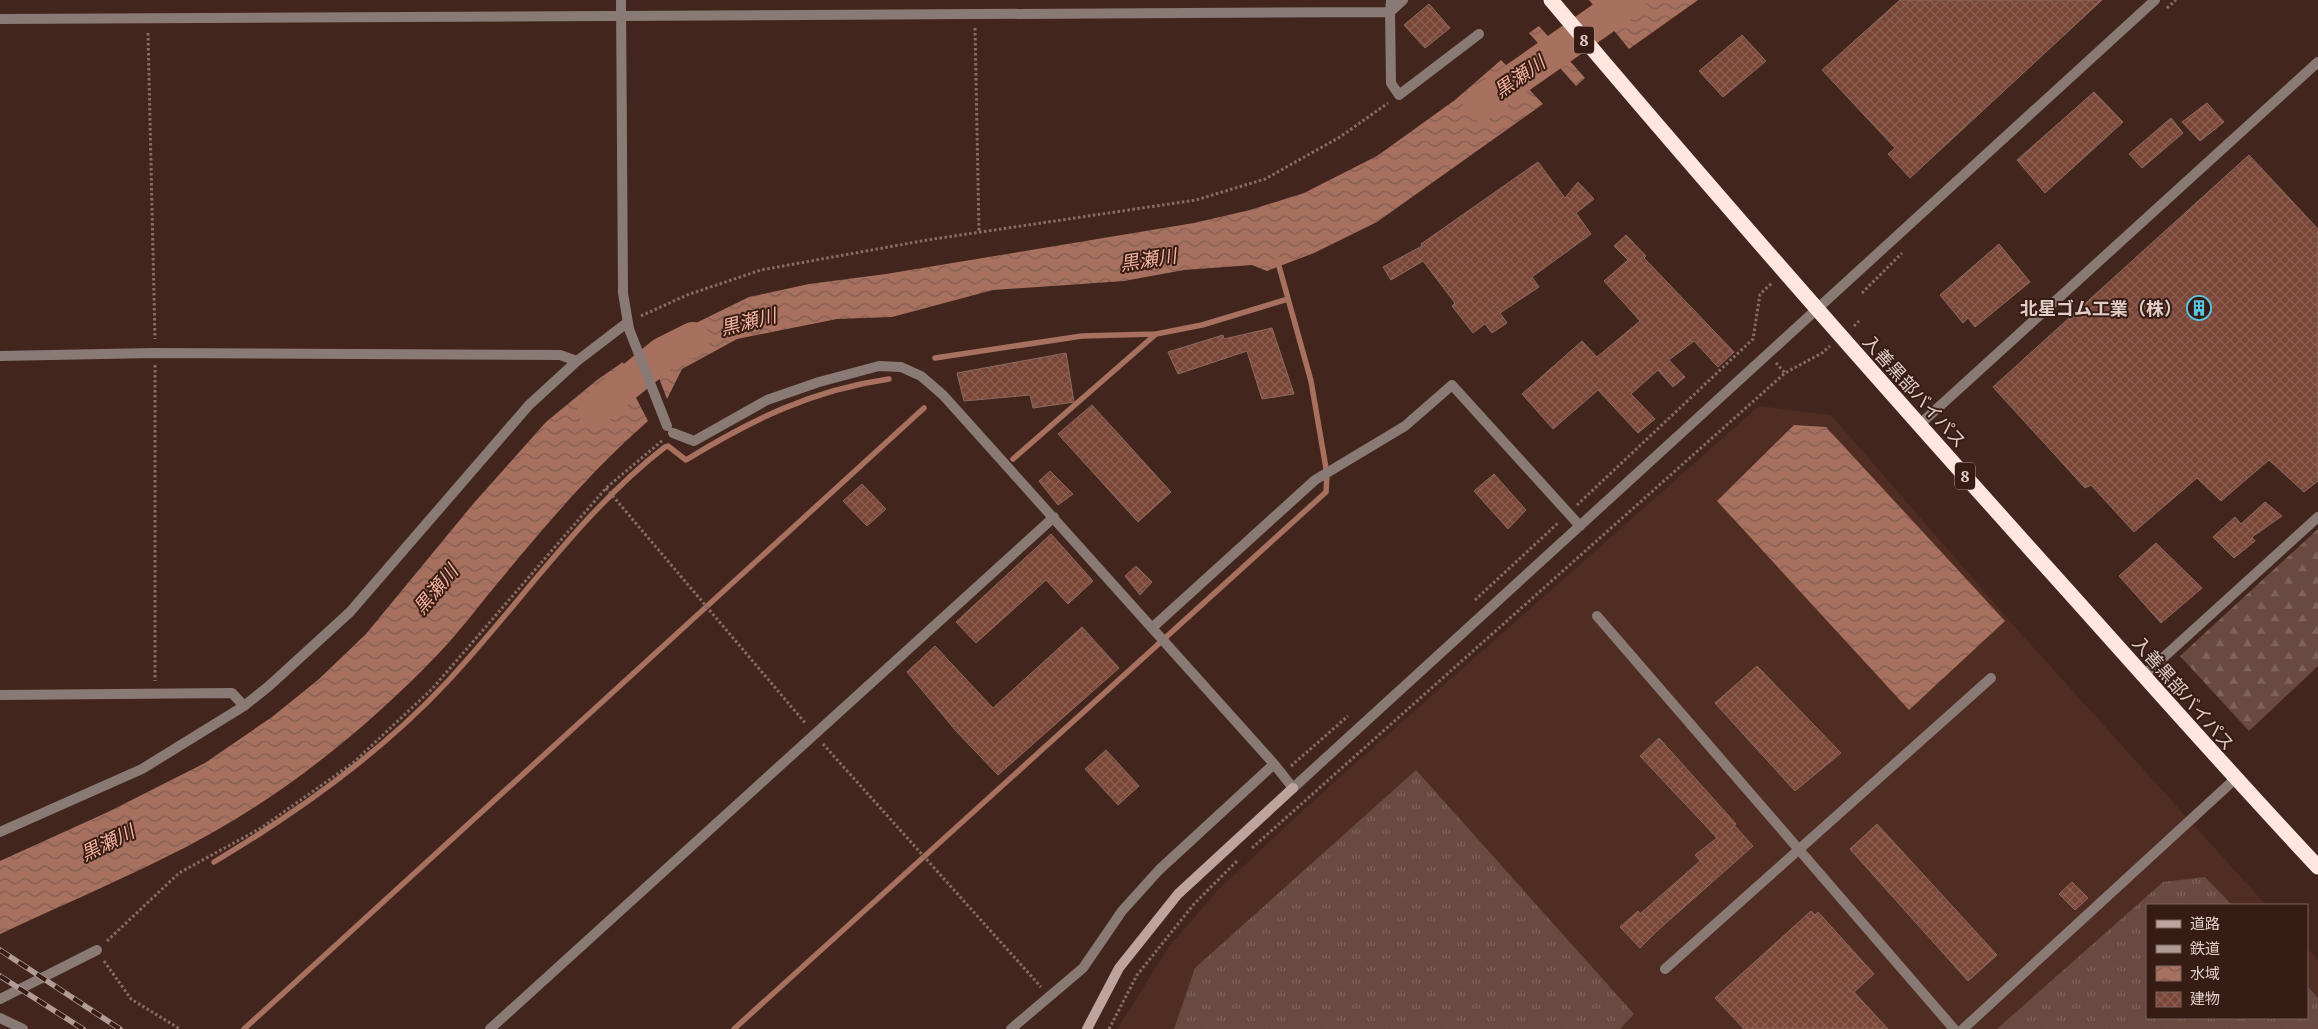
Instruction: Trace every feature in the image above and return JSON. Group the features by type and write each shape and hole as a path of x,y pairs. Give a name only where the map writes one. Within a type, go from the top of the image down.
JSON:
{"highway":[{"name":"入善黒部バイパス","path":"1551,0 1841,337 2235,779 2318,867"}],"street":[{"path":"621,0 623,293 629,326 670,430 694,440 767,400 819,382 870,369 902,367 921,376 943,395 1154,627 1293,788"},
{"path":"1391,0 1391,83 1399,95 1479,34"},
{"path":"0,19 1390,12 1403,0"},
{"path":"1087,1029 1119,968 1178,894 2155,0"},
{"path":"1919,425 2318,62"},
{"path":"0,832 142,769 244,706 269,686 350,612 529,405 576,361 629,326"},
{"path":"0,356 155,353 560,355 576,361"},
{"path":"1154,627 1315,480 1406,426 1452,385 1580,526"},
{"path":"490,1029 1054,517"},
{"path":"2144,675 2318,517"},
{"path":"1596,616 1954,1029"},
{"path":"1665,969 1798,848 1991,678"},
{"path":"0,695 232,693 244,706"},
{"path":"1011,1029 1083,968 1122,911 1159,870 1274,764"},
{"path":"1963,1029 2235,779"},
{"path":"0,1000 97,950"},
{"path":"0,1018 23,1029"}],"path":[{"path":"975,14 979,232"},
{"path":"148,17 155,353 156,694"},
{"path":"629,326 687,295 761,270 979,232 1196,200 1265,179 1340,137 1399,95"},
{"path":"1576,506 1753,339 1760,294 1785,272"},
{"path":"1250,850 1785,373 1822,353 1859,321"},
{"path":"180,1029 131,999 97,950 179,872 261,828 353,763 432,689 606,488 670,430"},
{"path":"1467,607 1562,519"},
{"path":"1287,770 1350,714"},
{"path":"1108,1029 1137,975 1194,904 1243,856"}],"shaded area":[{"path":"1759,406 1831,415 2022,635 2265,904 2146,904 2146,1019 2308,1019 2308,949 2318,960 2318,1029 1117,1029 1169,947 1216,892 1313,801"}],"green space":[{"path":"2318,529 2318,666 2249,731 2180,656"},
{"path":"1416,770 1634,1014 1620,1029 1174,1029 1195,968"},
{"path":"2205,877 2231,904 2146,904 2146,1019 2308,1019 2308,987 2318,998 2318,1029 1997,1029 2163,882"}],"water":[{"path":"1589,0 1698,0 1629,49"},
{"path":"1539,26 1585,78 1576,86 1529,33"},
{"path":"1501,60 1543,104 1377,222 1314,253 1267,271 1252,265 1184,270 1124,281 993,290 892,317 837,319 737,339 682,369 667,399 647,347 749,297 809,284 886,274 1194,223 1250,210 1304,193 1377,156 1455,100"},
{"path":"623,362 633,392 648,421 588,479 532,542 462,627 410,683 311,767 276,793 240,816 144,868 0,934 0,861 108,812 205,763 272,717 319,679 366,634 473,504 546,422 597,380"},
{"path":"1794,425 1826,427 2005,621 1909,710 1717,501"}],"building":[{"path":"1900,0 2102,0 1910,178 1888,154 1895,148 1822,70"},
{"path":"1429,4 1450,28 1425,48 1404,25"},
{"path":"1742,35 1766,61 1723,97 1699,71"},
{"path":"2094,92 2123,122 2045,193 2017,160"},
{"path":"2207,103 2224,122 2200,141 2182,122"},
{"path":"2171,118 2183,133 2142,168 2129,154"},
{"name":"北星ゴム工業（株）","path":"2249,155 2318,229 2318,481 2304,492 2269,460 2221,501 2197,478 2134,532 2091,485 2085,488 1993,387"},
{"path":"1538,162 1565,198 1578,182 1594,199 1576,213 1591,234 1532,277 1539,287 1500,313 1507,323 1492,333 1485,324 1473,333 1452,306 1455,303 1423,261 1391,280 1383,267 1422,246 1421,244"},
{"path":"1626,235 1646,256 1644,258 1734,352 1718,367 1694,341 1669,360 1685,377 1673,387 1658,370 1631,394 1655,419 1638,433 1598,390 1553,429 1522,394 1582,341 1597,357 1640,321 1604,281 1628,260 1614,246"},
{"path":"1999,244 2030,282 1975,327 1968,318 1963,323 1940,295"},
{"path":"1272,328 1294,394 1262,399 1247,351 1178,374 1168,352 1223,335 1224,339"},
{"path":"1066,353 1074,402 1033,408 1030,395 964,401 957,373"},
{"path":"1092,405 1171,492 1138,522 1058,434"},
{"path":"1050,471 1073,494 1058,505 1039,481"},
{"path":"1494,474 1526,510 1508,529 1474,491"},
{"path":"862,484 886,509 867,526 843,501"},
{"path":"2265,502 2282,516 2252,537 2255,541 2234,558 2213,537 2235,517 2241,524"},
{"path":"1051,534 1093,581 1068,604 1046,580 976,643 956,622"},
{"path":"2156,543 2202,588 2161,623 2119,576"},
{"path":"1136,566 1152,582 1140,595 1125,576"},
{"path":"1082,627 1119,668 998,775 956,731 907,672 935,646 993,708"},
{"path":"1757,666 1841,753 1795,791 1715,703"},
{"path":"1659,738 1736,824 1734,825 1753,846 1640,948 1620,927 1638,911 1640,914 1700,861 1695,855 1717,838 1640,756"},
{"path":"1106,750 1139,786 1118,805 1085,769"},
{"path":"1877,824 1997,955 1968,981 1850,849"},
{"path":"2072,882 2088,898 2075,910 2059,894"},
{"path":"1811,911 1815,915 1818,912 1874,974 1854,992 1888,1029 1744,1029 1715,998"}],"waterway":[{"name":"黒瀬川","path":"1480,104 1629,0"},
{"path":"734,1029 1326,492 1327,474 1311,381 1277,259"},
{"path":"1013,459 1156,334 1202,325 1288,299"},
{"path":"935,358 1082,336 1156,334"},
{"name":"黒瀬川","path":"594,410 663,354 693,339"},
{"path":"214,862 307,802 394,733 447,682 606,500 665,447 668,446 686,460 734,432 808,399 861,384 889,379"},
{"path":"244,1029 924,408"}],"railway":[{"path":"0,950 120,1029"},
{"path":"0,976 83,1029"}],"place":[{"name":"北星ゴム工業（株）","path":"2199,308"}]}
